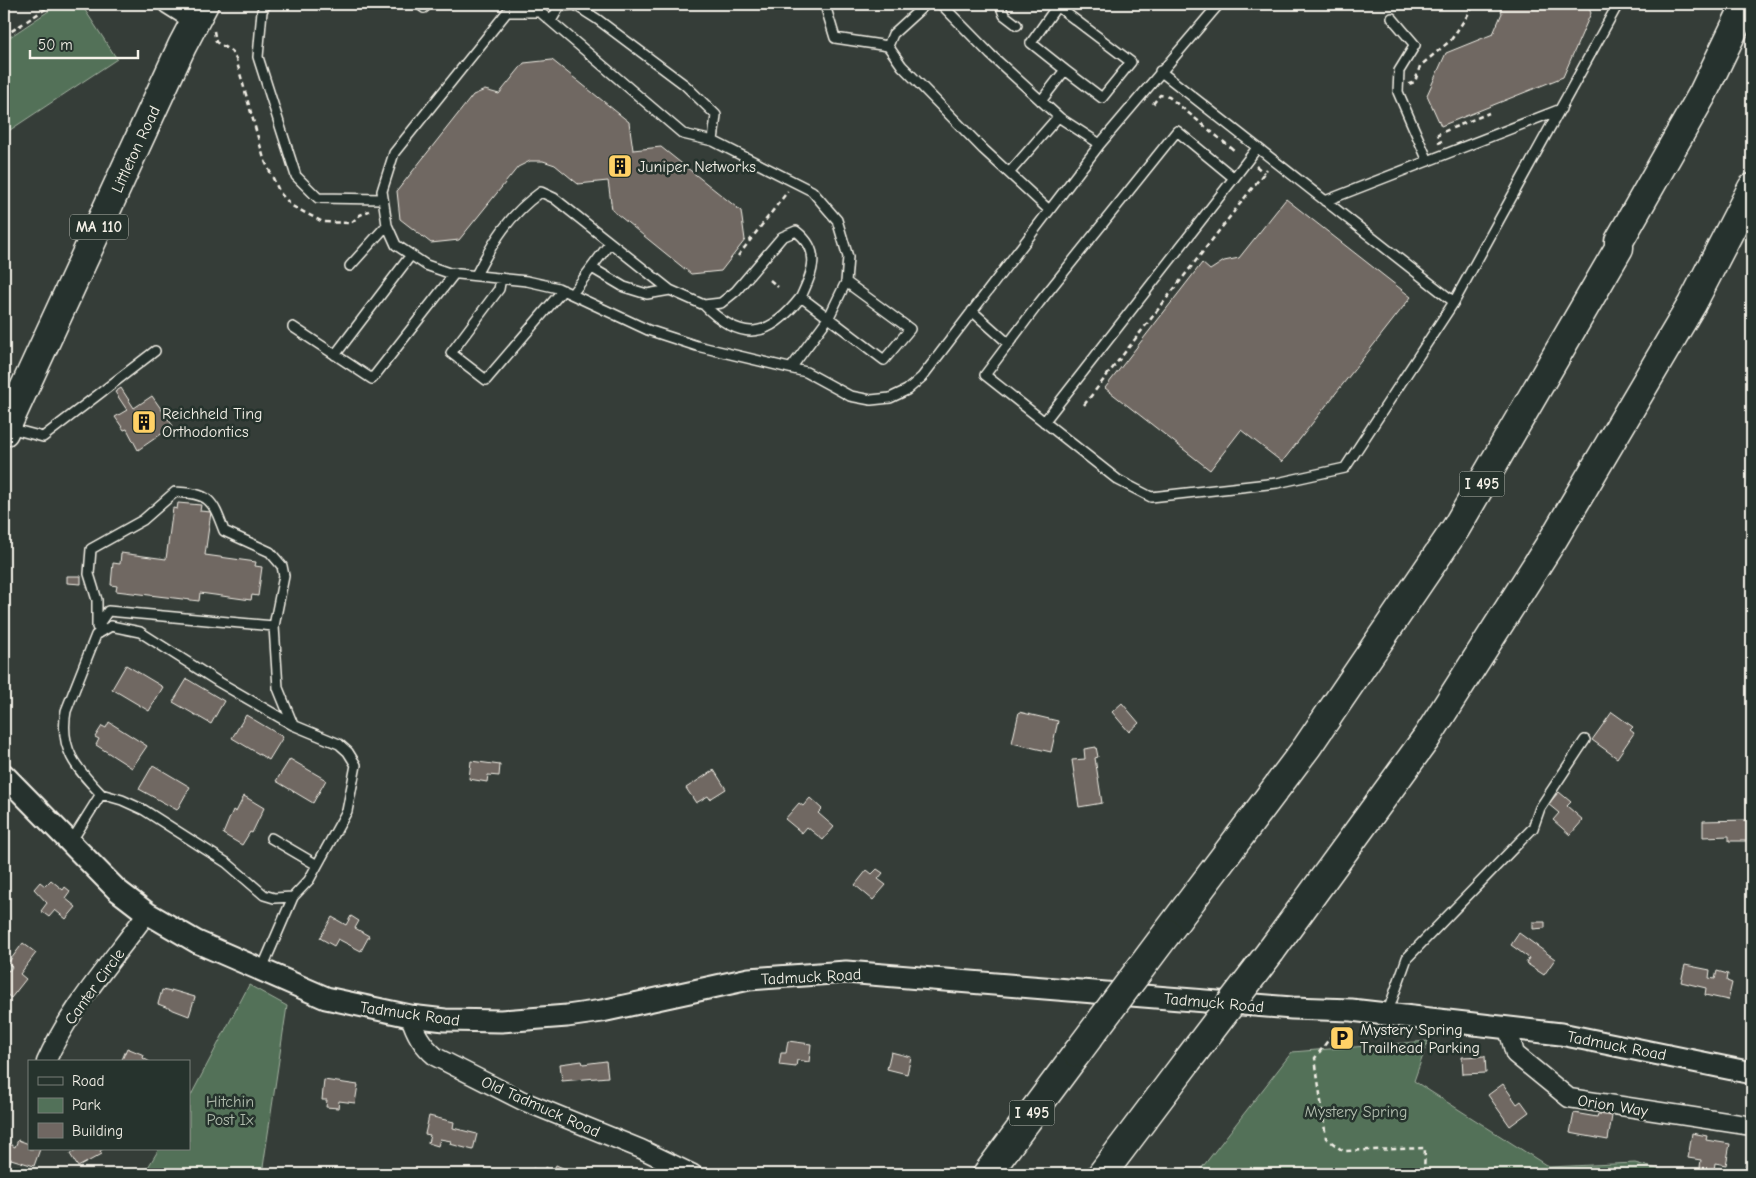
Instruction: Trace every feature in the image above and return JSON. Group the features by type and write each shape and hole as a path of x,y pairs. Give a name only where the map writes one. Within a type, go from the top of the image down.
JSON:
{"main road":[{"name":"I 495","path":"987,1174 1307,747 1456,528 1619,248 1619,240 1702,95 1746,4"},
{"name":"Littleton Road","path":"5,429 199,12"},
{"path":"1102,1174 1271,951 1427,737 1554,538 1692,304 1752,188"}],"street":[{"path":"167,4 199,12"},
{"name":"Tadmuck Road","path":"4,775 117,890 147,913 197,942 326,998 410,1016 445,1020 492,1021 567,1016 602,1011 749,979 846,972 1387,1014 1568,1035 1752,1073"},
{"name":"Canter Circle","path":"47,1060 54,1044 74,1012 147,913"},
{"name":"Old Tadmuck Road","path":"410,1016 414,1030 424,1047 436,1057 523,1101 641,1149 693,1174"},
{"name":"Orion Way","path":"1508,1028 1514,1054 1569,1098 1752,1126"}],"lane":[{"path":"266,4 262,11 258,57 296,176 318,198 383,198"},
{"path":"419,4 424,8 428,4"},
{"path":"888,46 893,34 926,4"},
{"path":"942,4 991,55 1041,101 1058,116 1100,144"},
{"path":"1000,4 1004,15 1017,25"},
{"path":"791,368 829,317 846,282 848,257 837,220 812,191 713,141 683,134 540,12 506,12 394,153 382,191 387,225 396,245 426,265 454,273 527,281 562,290 657,332 697,346 806,372 850,396 872,400 890,398 907,390 922,376 1100,144 1160,71 1219,4"},
{"path":"1234,178 1177,130 985,375 1118,480 1151,497 1277,483 1346,468 1454,302 1618,4"},
{"path":"551,21 559,5 574,5 590,14 685,85 716,115 713,141"},
{"path":"825,5 835,38 888,46 902,66 1009,173 1049,210"},
{"path":"1056,6 1130,62 1102,98 1065,70 1030,43 1056,6"},
{"path":"1392,18 1415,45 1400,71 1398,92 1428,161"},
{"path":"1041,101 1065,70"},
{"path":"1160,71 1454,302"},
{"path":"1325,201 1561,109"},
{"path":"1009,173 1058,116"},
{"path":"1044,422 1257,148"},
{"path":"476,275 497,234 522,205 541,192 554,198 670,290 704,305 714,316 734,326 756,332 772,326 787,314 801,297 812,272 812,252 806,240 796,231 782,237 736,291 721,303 704,305"},
{"path":"350,266 387,225"},
{"path":"572,294 610,243"},
{"path":"335,355 411,255"},
{"path":"592,268 624,287 647,294 670,290"},
{"path":"293,326 372,379 454,273"},
{"path":"501,278 499,289 451,353 486,380 562,290"},
{"path":"801,297 884,360 910,329 846,282"},
{"path":"972,310 1008,344"},
{"path":"5,429 43,438 155,351"},
{"path":"98,629 97,600 90,574 91,549 143,520 175,492 199,494 215,507 224,530 270,552 282,566 284,576 274,626 278,688 294,725"},
{"path":"274,626 108,611 98,629 66,711 63,735 75,764 101,794 122,800 144,810 227,863 264,894 274,898 293,897"},
{"path":"98,629 111,626 140,632 217,681 294,725 339,744 348,752 356,765 346,811 309,880 293,897 261,971"},
{"path":"1387,1014 1408,958 1533,828 1540,808 1585,740"},
{"path":"70,843 101,794"},
{"path":"271,838 317,865"}],"path":[{"path":"4,36 53,4"},
{"path":"1398,88 1414,82 1420,66 1450,40 1475,4"},
{"path":"1153,104 1160,95 1169,97 1235,150"},
{"path":"1432,146 1441,142 1438,134 1490,113"},
{"path":"1254,164 1264,173"},
{"path":"1084,405 1268,168"},
{"path":"738,256 794,182"},
{"path":"770,280 778,287"},
{"path":"1351,1010 1315,1058 1326,1138 1343,1151 1425,1148 1424,1174"}],"green space":[{"path":"59,4 81,4 117,59 4,134 4,41"},
{"name":"Hitchin Post Ix","path":"249,985 287,1006 262,1174 144,1174 158,1150 190,1150 190,1097"},
{"name":"Mystery Spring","path":"1428,1041 1414,1081 1549,1167 1635,1163 1676,1174 1197,1174 1292,1052"}],"building":[{"path":"850,4 888,4 882,8"},
{"path":"1498,4 1587,4 1591,13 1563,77 1441,126 1427,95 1446,53 1493,34 1502,13"},
{"name":"Juniper Networks","path":"552,60 629,122 633,150 661,147 741,211 745,240 721,271 691,274 612,210 608,181 578,184 555,165 543,161 530,161 518,167 459,240 431,243 400,219 397,191 473,95 485,90 499,94 524,63"},
{"path":"1286,199 1411,297 1282,462 1241,430 1210,470 1105,388 1202,263 1210,270 1224,261 1239,258"},
{"name":"Reichheld Ting Orthodontics","path":"121,388 134,408 152,396 173,426 138,450 127,429 124,430 115,417 127,410 115,392"},
{"path":"178,503 201,505 200,511 211,512 205,555 256,562 255,566 262,567 258,596 252,595 251,600 200,593 199,601 116,591 117,586 111,585 113,563 120,564 121,553 166,559 173,508 177,509"},
{"path":"67,576 81,576 81,584 67,583"},
{"path":"126,665 163,687 149,711 112,689"},
{"path":"187,679 224,701 211,724 173,702"},
{"path":"1122,703 1139,723 1129,732 1112,712"},
{"path":"1019,712 1058,721 1051,752 1012,743"},
{"path":"1612,712 1633,727 1630,730 1634,733 1617,758 1592,740"},
{"path":"246,715 283,737 269,760 232,738"},
{"path":"109,722 147,746 132,768 96,745 99,739 95,737 102,726 106,728"},
{"path":"1096,747 1098,757 1095,758 1102,803 1079,807 1072,760 1085,759 1084,749"},
{"path":"290,759 326,780 313,803 276,781"},
{"path":"471,761 500,765 499,776 488,775 487,782 469,779"},
{"path":"153,765 190,787 177,810 139,789"},
{"path":"714,770 726,789 710,799 708,796 696,803 686,788"},
{"path":"1559,792 1571,802 1567,806 1583,820 1570,835 1553,820 1559,813 1548,804"},
{"path":"244,796 264,808 252,833 250,832 242,845 223,834 233,810 236,812"},
{"path":"810,798 822,809 818,813 834,827 823,840 807,827 802,833 785,819 799,803 803,806"},
{"path":"1747,820 1748,841 1729,841 1729,836 1703,837 1703,821"},
{"path":"877,869 883,873 878,879 886,885 873,900 855,885 867,870 872,874"},
{"path":"51,880 63,890 65,887 70,891 65,898 76,907 66,919 55,910 49,917 41,911 47,903 34,889 40,882 45,886"},
{"path":"351,916 359,921 355,928 369,936 361,951 338,939 334,946 320,938 332,917 346,925"},
{"path":"1533,922 1545,922 1545,928 1533,929"},
{"path":"1519,933 1555,959 1544,975 1526,963 1529,958 1511,945"},
{"path":"23,943 36,953 20,974 26,979 11,998 4,992 4,967 9,971 12,967 8,963"},
{"path":"1685,965 1710,970 1709,978 1715,979 1717,971 1728,974 1727,981 1732,983 1728,1000 1705,995 1706,988 1681,982"},
{"path":"162,990 171,992 171,990 195,997 189,1016 158,1004"},
{"path":"788,1041 811,1044 809,1062 797,1060 796,1067 779,1065 781,1053 786,1053"},
{"path":"127,1048 144,1055 143,1058 146,1060 122,1060"},
{"path":"891,1052 911,1057 907,1074 887,1069"},
{"path":"1485,1056 1486,1073 1463,1074 1462,1057"},
{"path":"582,1061 583,1064 606,1061 608,1077 562,1081 560,1064"},
{"path":"324,1080 358,1085 355,1103 339,1101 338,1108 326,1107 327,1100 322,1100"},
{"path":"1503,1084 1517,1104 1521,1101 1529,1112 1510,1126 1488,1095"},
{"path":"1574,1113 1597,1117 1598,1114 1612,1116 1608,1140 1570,1133"},
{"path":"429,1116 454,1122 453,1128 477,1134 473,1150 450,1144 451,1141 440,1139 438,1146 428,1143 430,1135 425,1134"},
{"path":"1692,1133 1707,1136 1706,1140 1730,1144 1726,1165 1715,1163 1714,1170 1700,1167 1701,1160 1688,1158"},
{"path":"18,1140 28,1144 28,1150 40,1150 34,1166 11,1159 10,1162 4,1159 4,1141 15,1147"},
{"path":"76,1150 102,1150 100,1151 102,1154 78,1167 70,1154"},
{"path":"1748,1154 1752,1155 1752,1174 1744,1174"},
{"path":"556,1165 563,1168 561,1174 530,1174 533,1168 543,1173 546,1167 553,1171"}],"place":[{"name":"Juniper Networks","path":"620,166"},
{"name":"Reichheld Ting Orthodontics","path":"144,422"},
{"name":"Mystery Spring Trailhead Parking","path":"1342,1038"}]}
